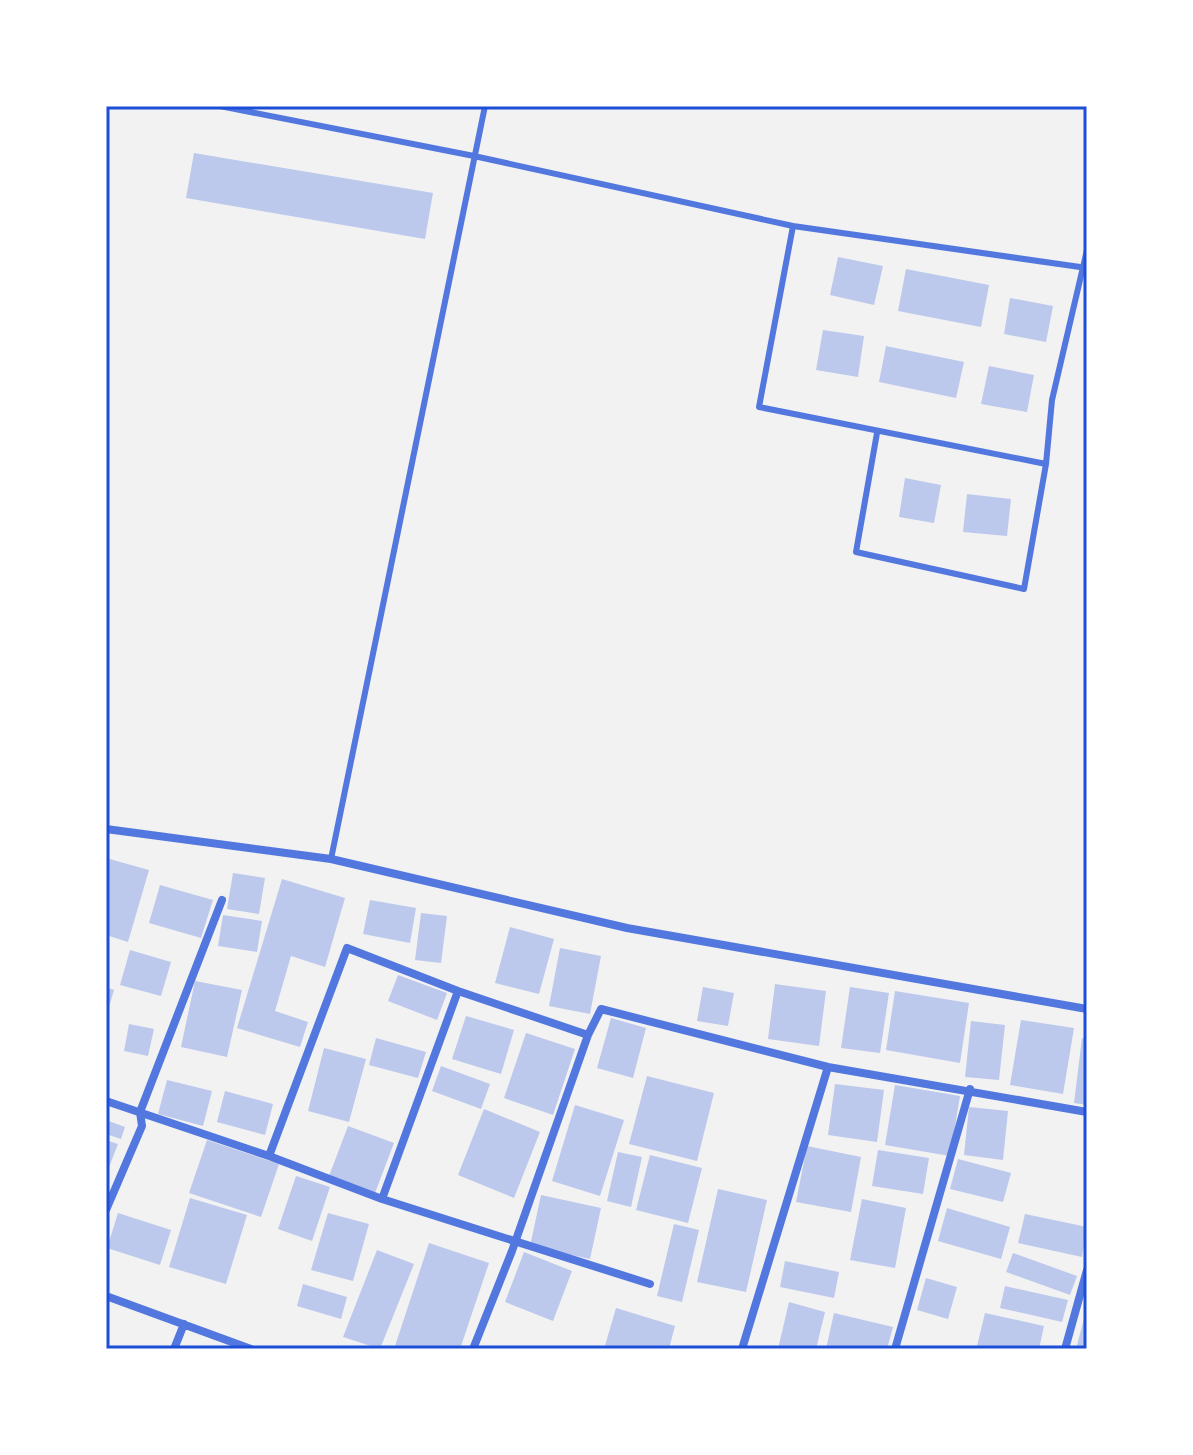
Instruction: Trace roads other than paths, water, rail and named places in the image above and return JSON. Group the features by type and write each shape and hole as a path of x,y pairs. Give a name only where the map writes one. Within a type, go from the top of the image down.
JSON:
{"street":[{"path":"106,829 331,859 627,928 1087,1009"},
{"path":"106,1210 142,1126 140,1112 222,900"},
{"path":"269,1156 347,948 458,991 588,1035"},
{"path":"382,1199 458,991"},
{"path":"473,1349 515,1243 588,1035 601,1009 828,1067 970,1089 1087,1112"},
{"path":"742,1349 828,1067"},
{"path":"895,1349 970,1089"},
{"path":"106,1101 269,1156 382,1199 650,1284"},
{"path":"1065,1349 1087,1270"},
{"path":"106,1296 251,1349"},
{"path":"174,1349 184,1324"}],"lane":[{"path":"220,106 474,156 793,226 1085,268"},
{"path":"331,859 485,106"},
{"path":"793,226 759,407 877,433 1046,464"},
{"path":"877,433 856,552 1024,589 1046,464 1052,400 1087,250"}]}
